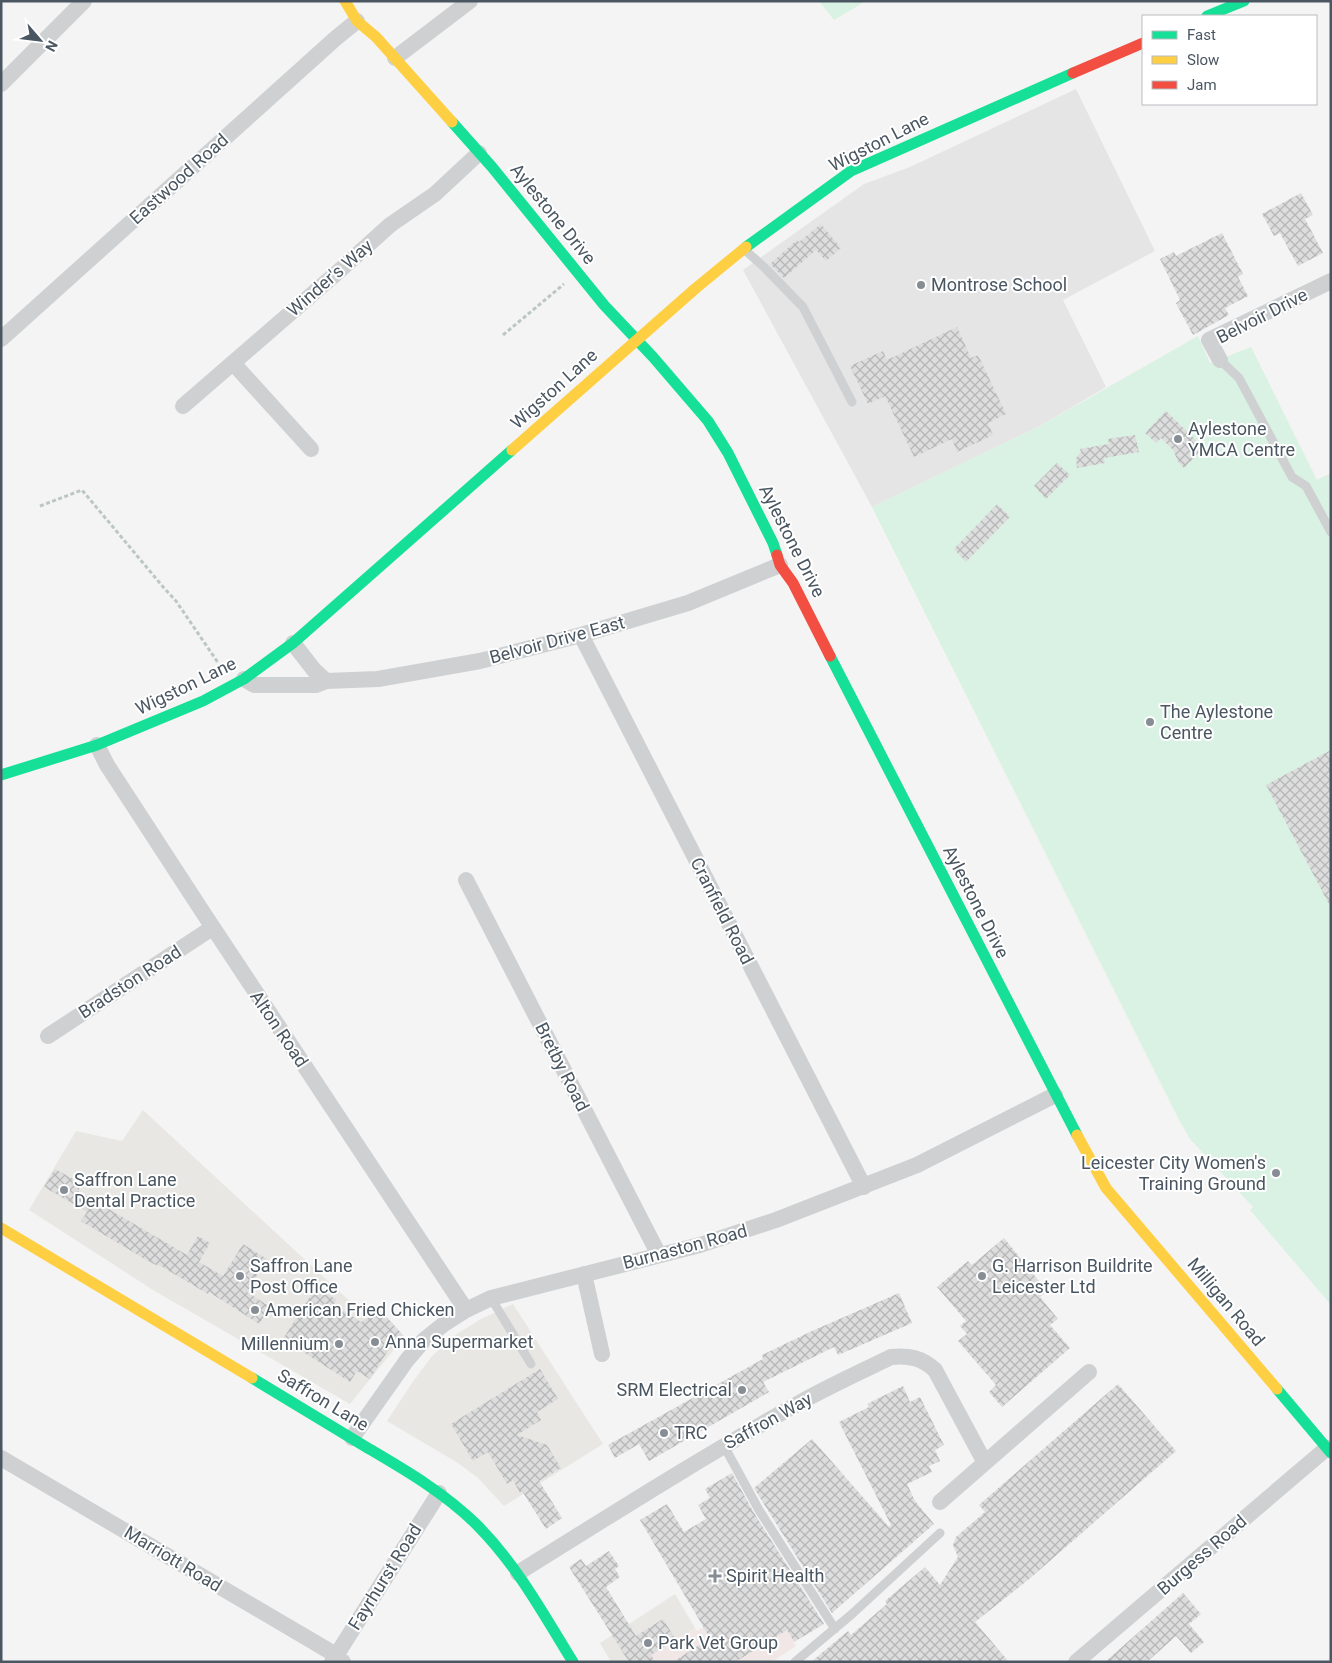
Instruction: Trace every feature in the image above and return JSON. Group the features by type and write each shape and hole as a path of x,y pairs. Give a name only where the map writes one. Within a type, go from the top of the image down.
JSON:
{"street":[{"path":"1,84 84,1"},
{"name":"Aylestone Drive","path":"345,1 357,21 396,58 479,153 578,273 676,382 708,421 728,453 773,543 780,565 794,583 1055,1095 1097,1173"},
{"path":"396,58 470,1"},
{"path":"1209,15 1244,1"},
{"name":"Eastwood Road","path":"1,339 357,21"},
{"name":"Wigston Lane","path":"1,775 97,745 203,701 239,682 293,643 636,339 743,249 851,171 1142,43"},
{"name":"Winder's Way","path":"183,406 390,225 435,194 479,153"},
{"name":"Belvoir Drive","path":"1220,360 1209,340 1331,281"},
{"path":"233,363 311,449"},
{"name":"Belvoir Drive East","path":"239,682 254,685 316,685 326,681 378,679 480,661 581,635 688,603 780,565"},
{"name":"Cranfield Road","path":"581,635 864,1187"},
{"path":"293,643 314,670 326,681"},
{"name":"Alton Road","path":"97,745 107,765 212,928 466,1310"},
{"name":"Bretby Road","path":"466,880 659,1255"},
{"name":"Bradston Road","path":"48,1036 212,928"},
{"name":"Burnaston Road","path":"352,1438 407,1360 424,1340 466,1310 491,1298 700,1245 776,1220 917,1166 1055,1095"},
{"name":"Milligan Road","path":"1097,1173 1106,1188 1329,1450"},
{"name":"Saffron Lane","path":"1,1228 352,1438 439,1493 480,1528 518,1573 573,1662"},
{"path":"584,1274 602,1354"},
{"name":"Saffron Way","path":"518,1573 724,1446 811,1397 891,1357 916,1358 926,1362 935,1370 985,1463"},
{"path":"940,1502 1088,1372"},
{"name":"Burgess Road","path":"1076,1662 1329,1450"},
{"name":"Marriott Road","path":"1,1458 337,1660"},
{"name":"Fayrhurst Road","path":"337,1660 439,1493"}],"lane":[{"path":"743,249 764,267 803,307 852,402"},
{"path":"1220,360 1238,378 1292,477 1306,486 1331,532"},
{"path":"491,1298 531,1364"},
{"path":"724,1446 759,1510 835,1628"},
{"path":"795,1662 940,1533"}],"path":[{"path":"503,335 578,273"},
{"path":"40,506 82,490 176,601 239,682"}],"shaded area":[{"name":"Montrose School","path":"1076,89 1155,251 1063,300 1106,387 1040,426 872,507 743,270 864,184 910,167"},
{"path":"143,1110 368,1318 381,1311 404,1337 350,1404 153,1290 29,1210 76,1131 122,1141"},
{"path":"513,1304 603,1444 504,1506 478,1478 458,1463 387,1421 432,1356 457,1334 481,1319"},
{"path":"764,1590 796,1646 772,1662 641,1662 695,1628 697,1631"},
{"path":"675,1594 695,1628 641,1662 611,1662 600,1643"}],"green space":[{"path":"819,1 866,1 834,20"},
{"name":"The Aylestone Centre","path":"1198,336 1210,363 1251,347 1317,480 1331,473 1331,1305 1250,1210 1253,1207 1190,1139 872,507 1040,426"}],"building":[{"path":"1301,193 1313,215 1305,219 1323,253 1298,266 1280,233 1274,236 1262,214"},
{"path":"821,224 841,248 826,261 816,250 784,278 770,264 797,240 799,242"},
{"path":"1222,233 1243,274 1238,277 1248,296 1225,308 1229,315 1193,335 1176,303 1180,300 1160,259 1174,252 1176,256"},
{"path":"957,327 971,358 978,355 1006,414 988,423 993,435 957,452 952,439 914,457 885,396 868,404 850,366 883,351 887,360"},
{"name":"Aylestone YMCA Centre","path":"1166,411 1204,448 1184,468 1179,463 1173,450 1161,438 1156,443 1145,433"},
{"path":"1135,435 1139,452 1104,458 1105,463 1077,468 1076,458 1081,452 1080,449 1109,444 1108,439"},
{"path":"1057,463 1070,475 1046,499 1034,486"},
{"path":"997,504 1010,517 966,562 954,549"},
{"path":"1331,750 1331,908 1266,785"},
{"path":"55,1169 82,1184 78,1191 187,1255 198,1236 210,1243 199,1262 223,1276 243,1244 267,1259 247,1292 270,1307 259,1324 209,1292 208,1294 159,1265 148,1261 81,1221 87,1212 44,1187"},
{"path":"1004,1238 1047,1291 1040,1297 1058,1319 1050,1325 1070,1348 1002,1407 989,1392 996,1385 958,1341 967,1334 960,1326 966,1321 937,1287 968,1261 972,1265"},
{"path":"316,1287 337,1300 334,1304 361,1322 381,1311 403,1335 389,1349 370,1379 357,1371 350,1382 283,1339"},
{"path":"899,1293 912,1323 838,1355 834,1347 763,1382 769,1392 649,1461 639,1444 615,1458 608,1445 763,1359 762,1355"},
{"path":"540,1369 558,1399 537,1412 541,1420 517,1435 547,1445 561,1468 539,1481 562,1518 546,1529 513,1480 507,1484 488,1452 473,1461 451,1424"},
{"path":"1118,1384 1176,1451 1028,1580 975,1622 1009,1662 811,1662 848,1631 851,1635 887,1604 885,1601 925,1567 940,1585 958,1557 953,1545 956,1537 985,1512 979,1505"},
{"path":"903,1386 910,1402 920,1397 944,1445 935,1450 940,1461 929,1466 932,1472 907,1484 915,1501 934,1524 832,1613 754,1488 812,1439 889,1527 891,1525 839,1422 869,1407 867,1404"},
{"path":"732,1473 754,1513 824,1624 794,1642 787,1630 735,1662 673,1662 710,1638 640,1520 667,1504 684,1532 706,1519 698,1505 710,1498 705,1489"},
{"path":"609,1551 619,1566 615,1569 620,1577 606,1587 636,1636 663,1619 676,1640 651,1655 655,1662 629,1662 569,1567 581,1559 586,1566"},
{"path":"1183,1593 1201,1614 1189,1624 1204,1642 1191,1653 1176,1636 1147,1662 1105,1662"}],"traffic: fast":[{"path":"1209,15 1244,1"},
{"path":"746,247 851,171 1073,73"},
{"path":"452,122 492,167 604,305 653,357 708,421 728,453 773,543 777,555"},
{"path":"1,775 97,745 203,701 244,679 293,643 512,450"},
{"path":"830,656 1077,1135"},
{"path":"252,1378 410,1473 465,1513 505,1557 573,1662"},
{"path":"1277,1389 1331,1453"}],"traffic: slow":[{"path":"345,1 357,21 376,37 452,122"},
{"path":"512,450 696,288 746,247"},
{"path":"1077,1135 1106,1188 1277,1389"},
{"path":"1,1228 252,1378"}],"traffic: jam":[{"path":"1073,73 1142,43"},
{"path":"777,555 780,565 793,583 830,656"}],"place":[{"name":"Montrose School","path":"921,285"},
{"name":"Aylestone YMCA Centre","path":"1178,439"},
{"name":"The Aylestone Centre","path":"1150,722"},
{"name":"Leicester City Women's Training Ground","path":"1276,1173"},
{"name":"Saffron Lane Dental Practice","path":"64,1190"},
{"name":"Saffron Lane Post Office","path":"240,1276"},
{"name":"G. Harrison Buildrite Leicester Ltd","path":"982,1276"},
{"name":"American Fried Chicken","path":"255,1310"},
{"name":"Anna Supermarket","path":"375,1342"},
{"name":"Millennium","path":"339,1344"},
{"name":"SRM Electrical","path":"742,1390"},
{"name":"TRC","path":"664,1433"},
{"name":"Spirit Health","path":"715,1576"},
{"name":"Park Vet Group","path":"648,1643"}]}
